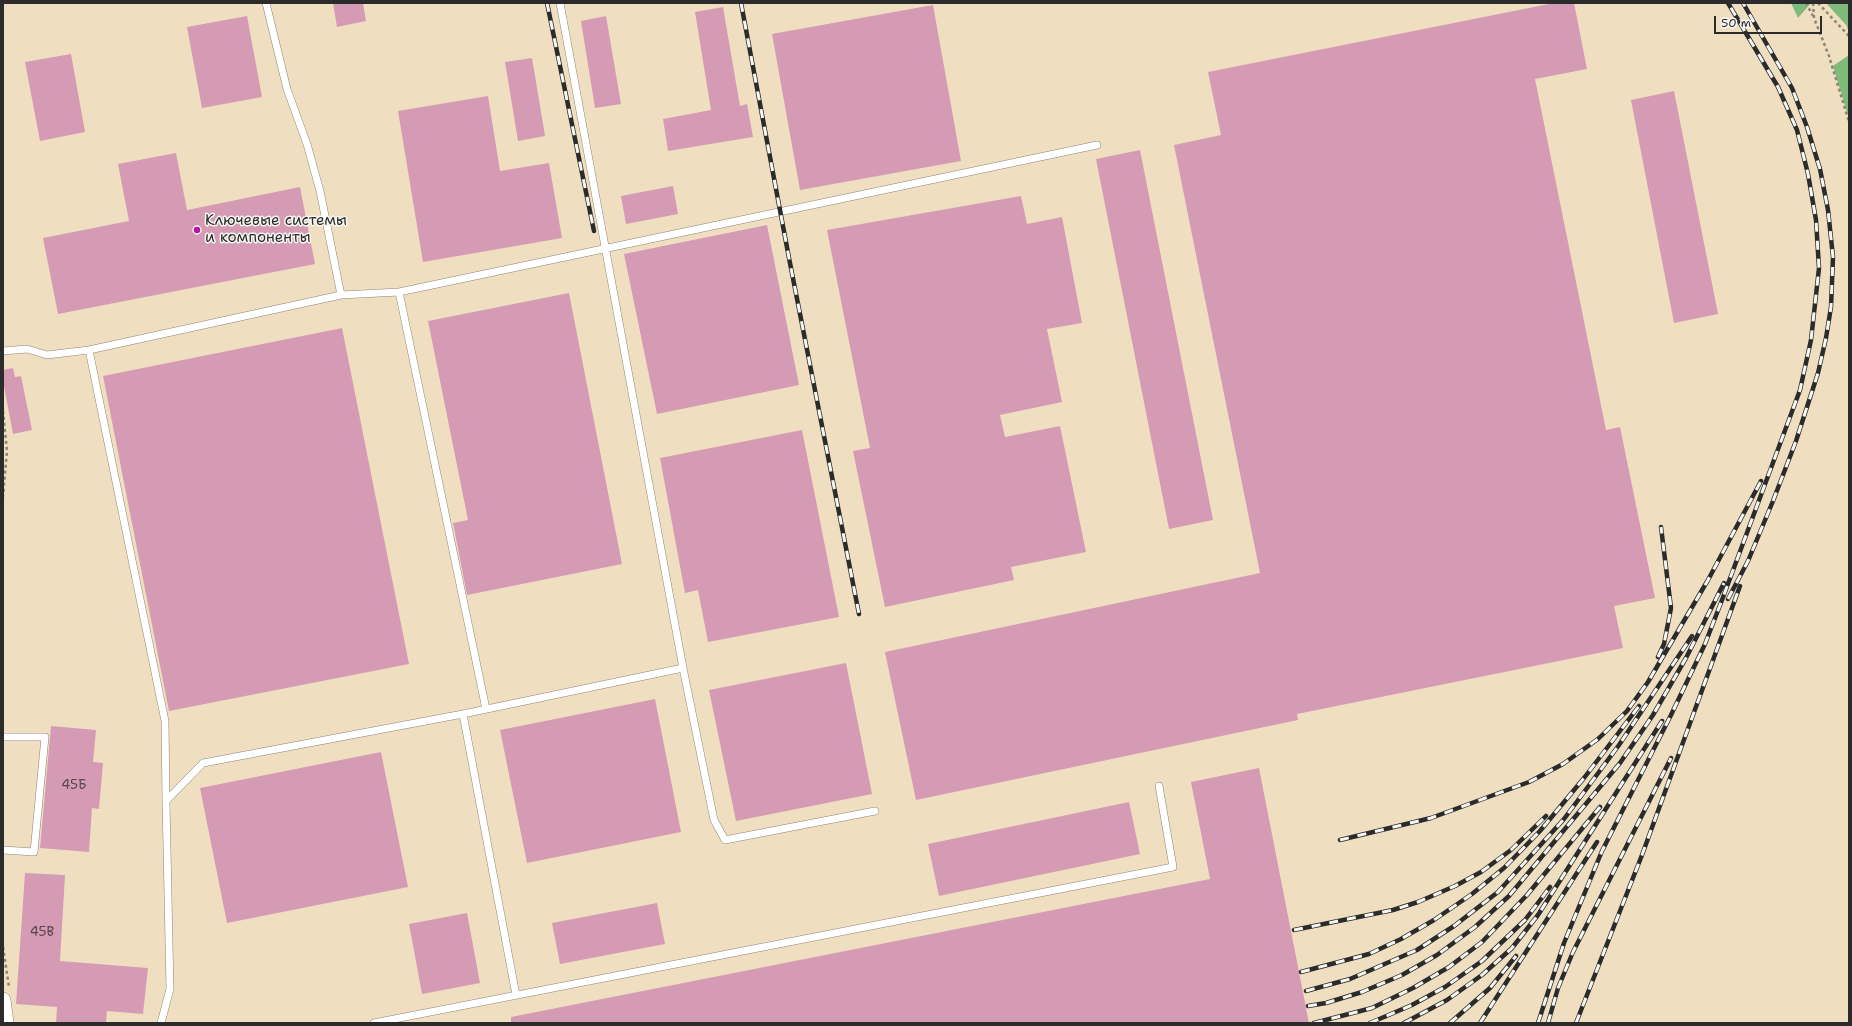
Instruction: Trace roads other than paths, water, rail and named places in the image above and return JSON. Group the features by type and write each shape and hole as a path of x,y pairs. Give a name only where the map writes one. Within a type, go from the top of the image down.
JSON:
{"street":[{"path":"3,1000 6,1023"}],"lane":[{"path":"266,3 287,89 307,144 320,191 341,294"},
{"path":"560,3 683,668 714,820 725,840 875,811"},
{"path":"3,351 27,349 47,355 89,350 341,294 399,292 1097,145"},
{"path":"399,292 486,709"},
{"path":"89,350 165,721 170,989 161,1023"},
{"path":"166,801 203,763 463,714 683,668"},
{"path":"463,714 516,995"},
{"path":"3,737 45,737 34,852 3,850"},
{"path":"374,1023 1173,867 1159,786"}],"railway":[{"path":"547,3 594,231"},
{"path":"741,3 789,258 859,614"},
{"path":"1538,1023 1564,943 1602,851 1705,644 1800,390 1811,340 1819,268 1816,220 1808,174 1797,130 1778,87 1728,3"},
{"path":"1728,599 1748,561 1773,501 1796,441 1818,373 1831,307 1833,257 1828,210 1820,169 1807,127 1792,88 1743,3"},
{"path":"1340,840 1431,818 1529,782 1563,764 1598,739 1627,711 1648,682 1708,580 1761,481"},
{"path":"1658,657 1664,644 1671,608 1661,527"},
{"path":"1308,1006 1326,1003 1362,992 1402,975 1437,955 1475,927 1509,896 1620,763 1653,715 1686,658 1724,583"},
{"path":"1576,1023 1642,855 1740,586"},
{"path":"1306,991 1350,979 1417,950 1454,926 1498,892 1564,819 1619,745 1692,636"},
{"path":"1301,972 1369,954 1401,939 1434,920 1472,894 1504,868 1540,831 1584,778 1639,706"},
{"path":"1404,1023 1447,1000 1482,975 1512,948 1538,915 1662,721"},
{"path":"1548,1023 1558,988 1573,952 1671,758"},
{"path":"1314,1023 1372,1008 1413,988 1449,967 1482,942 1527,895 1600,807"},
{"path":"1294,930 1393,910 1418,902 1455,886 1481,872 1511,850 1546,816"},
{"path":"1480,1023 1597,842"},
{"path":"1370,1023 1412,1005 1445,987 1482,961 1525,920 1550,887"},
{"path":"1450,1023 1490,988 1516,956"}],"place":[{"name":"Ключевые системы и компоненты","path":"197,230"}]}
